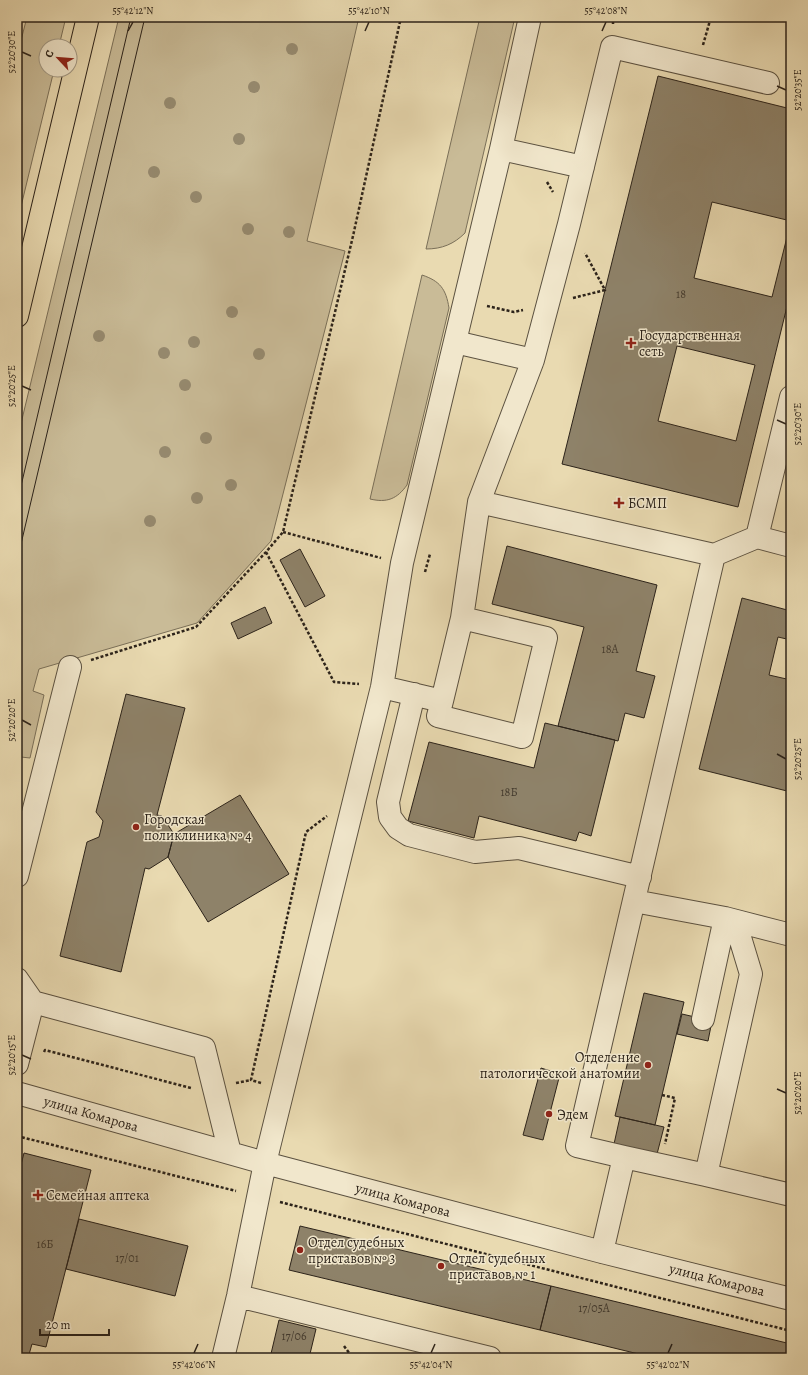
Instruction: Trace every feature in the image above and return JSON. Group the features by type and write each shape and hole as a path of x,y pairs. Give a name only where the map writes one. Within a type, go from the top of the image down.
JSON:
{"main road":[{"path":"17,316 88,17"},
{"path":"17,276 33,249"}],"street":[{"path":"223,1358 238,1296 265,1163 382,687 402,563 530,17"},
{"path":"462,618 546,638 522,737 438,716 462,618 480,502 534,360 612,47 768,83"},
{"path":"500,149 583,167"},
{"path":"455,342 534,360"},
{"path":"756,537 791,397"},
{"path":"480,502 714,555 756,537 791,546"},
{"path":"714,555 577,1146 624,1158 791,1195"},
{"path":"17,876 70,667"},
{"path":"382,687 442,701"},
{"path":"414,694 388,802 390,816 398,828 409,835 475,852 519,848 640,877"},
{"path":"634,900 730,920 791,935"},
{"path":"703,1018 730,920"},
{"path":"706,1175 751,974 730,920"},
{"path":"17,979 33,1002 204,1048 230,1153"},
{"path":"17,1064 33,1002"},
{"name":"улица Комарова","path":"17,1094 265,1163 602,1252 791,1299"},
{"path":"602,1252 624,1158"},
{"path":"238,1296 490,1358"}],"path":[{"path":"70,667 196,628 283,532 353,236 401,17"},
{"path":"283,532 426,569"},
{"path":"266,552 334,682 382,687"},
{"path":"251,1080 306,832 356,794"},
{"path":"42,1056 45,1050 193,1088 251,1080 283,1089"},
{"path":"660,1166 675,1098 662,1095"},
{"path":"17,1136 791,1331"}],"shaded area":[{"path":"27,17 66,17 61,38 38,38 38,78 52,78 17,223 17,56"},
{"path":"119,17 359,17 307,241 345,251 271,541 197,623 39,669 33,691 44,695 30,758 21,757 17,770 17,440"},
{"path":"480,17 515,17 465,233 457,240 447,245 426,249"},
{"path":"422,275 438,283 444,291 449,308 407,485 399,494 391,499 370,499"}],"building":[{"path":"658,76 791,109 791,221 791,290 738,507 562,464","holes":["712,202 791,221 772,297 694,278","677,346 755,365 736,441 658,421"]},
{"path":"507,546 657,585 636,671 655,676 644,718 625,713 618,741 558,726 584,627 492,604"},
{"path":"300,549 325,596 305,607 280,560"},
{"path":"742,598 791,611 791,640 778,637 769,675 791,680 791,792 699,769"},
{"path":"265,607 272,623 238,639 231,623"},
{"name":"Городская поликлиника № 4","path":"126,694 185,708 157,815 162,816 174,834 168,857 149,869 145,868 121,972 60,956 87,842 99,837 103,821 96,812"},
{"path":"545,723 615,740 591,836 579,832 576,841 479,816 474,838 408,821 429,742 534,768"},
{"path":"240,795 289,874 208,922 168,857 174,834"},
{"name":"Отделение патологической анатомии","path":"644,993 684,1002 655,1125 615,1116"},
{"path":"682,1014 712,1021 708,1041 677,1034"},
{"path":"541,1068 560,1074 543,1140 523,1135"},
{"path":"620,1117 664,1127 657,1154 614,1144"},
{"path":"791,1135 791,1154 787,1153"},
{"path":"24,1153 91,1170 46,1347 32,1344 28,1358 17,1358 19,1335 17,1335 17,1180"},
{"path":"79,1219 188,1246 175,1296 66,1269"},
{"path":"300,1226 551,1286 540,1330 289,1270"},
{"path":"551,1286 791,1344 791,1358 655,1358 540,1330"},
{"path":"279,1320 316,1329 309,1358 270,1358"}],"tram line":[{"path":"17,503 131,17"},
{"path":"17,561 145,17"}],"place":[{"name":"Государственная сеть","path":"631,343"},
{"name":"БСМП","path":"619,503"},
{"name":"Городская поликлиника № 4","path":"136,827"},
{"name":"Отделение патологической анатомии","path":"648,1065"},
{"name":"Эдем","path":"549,1114"},
{"name":"Семейная аптека","path":"38,1195"},
{"name":"Отдел судебных приставов № 3","path":"300,1250"},
{"name":"Отдел судебных приставов № 1","path":"441,1266"}]}
